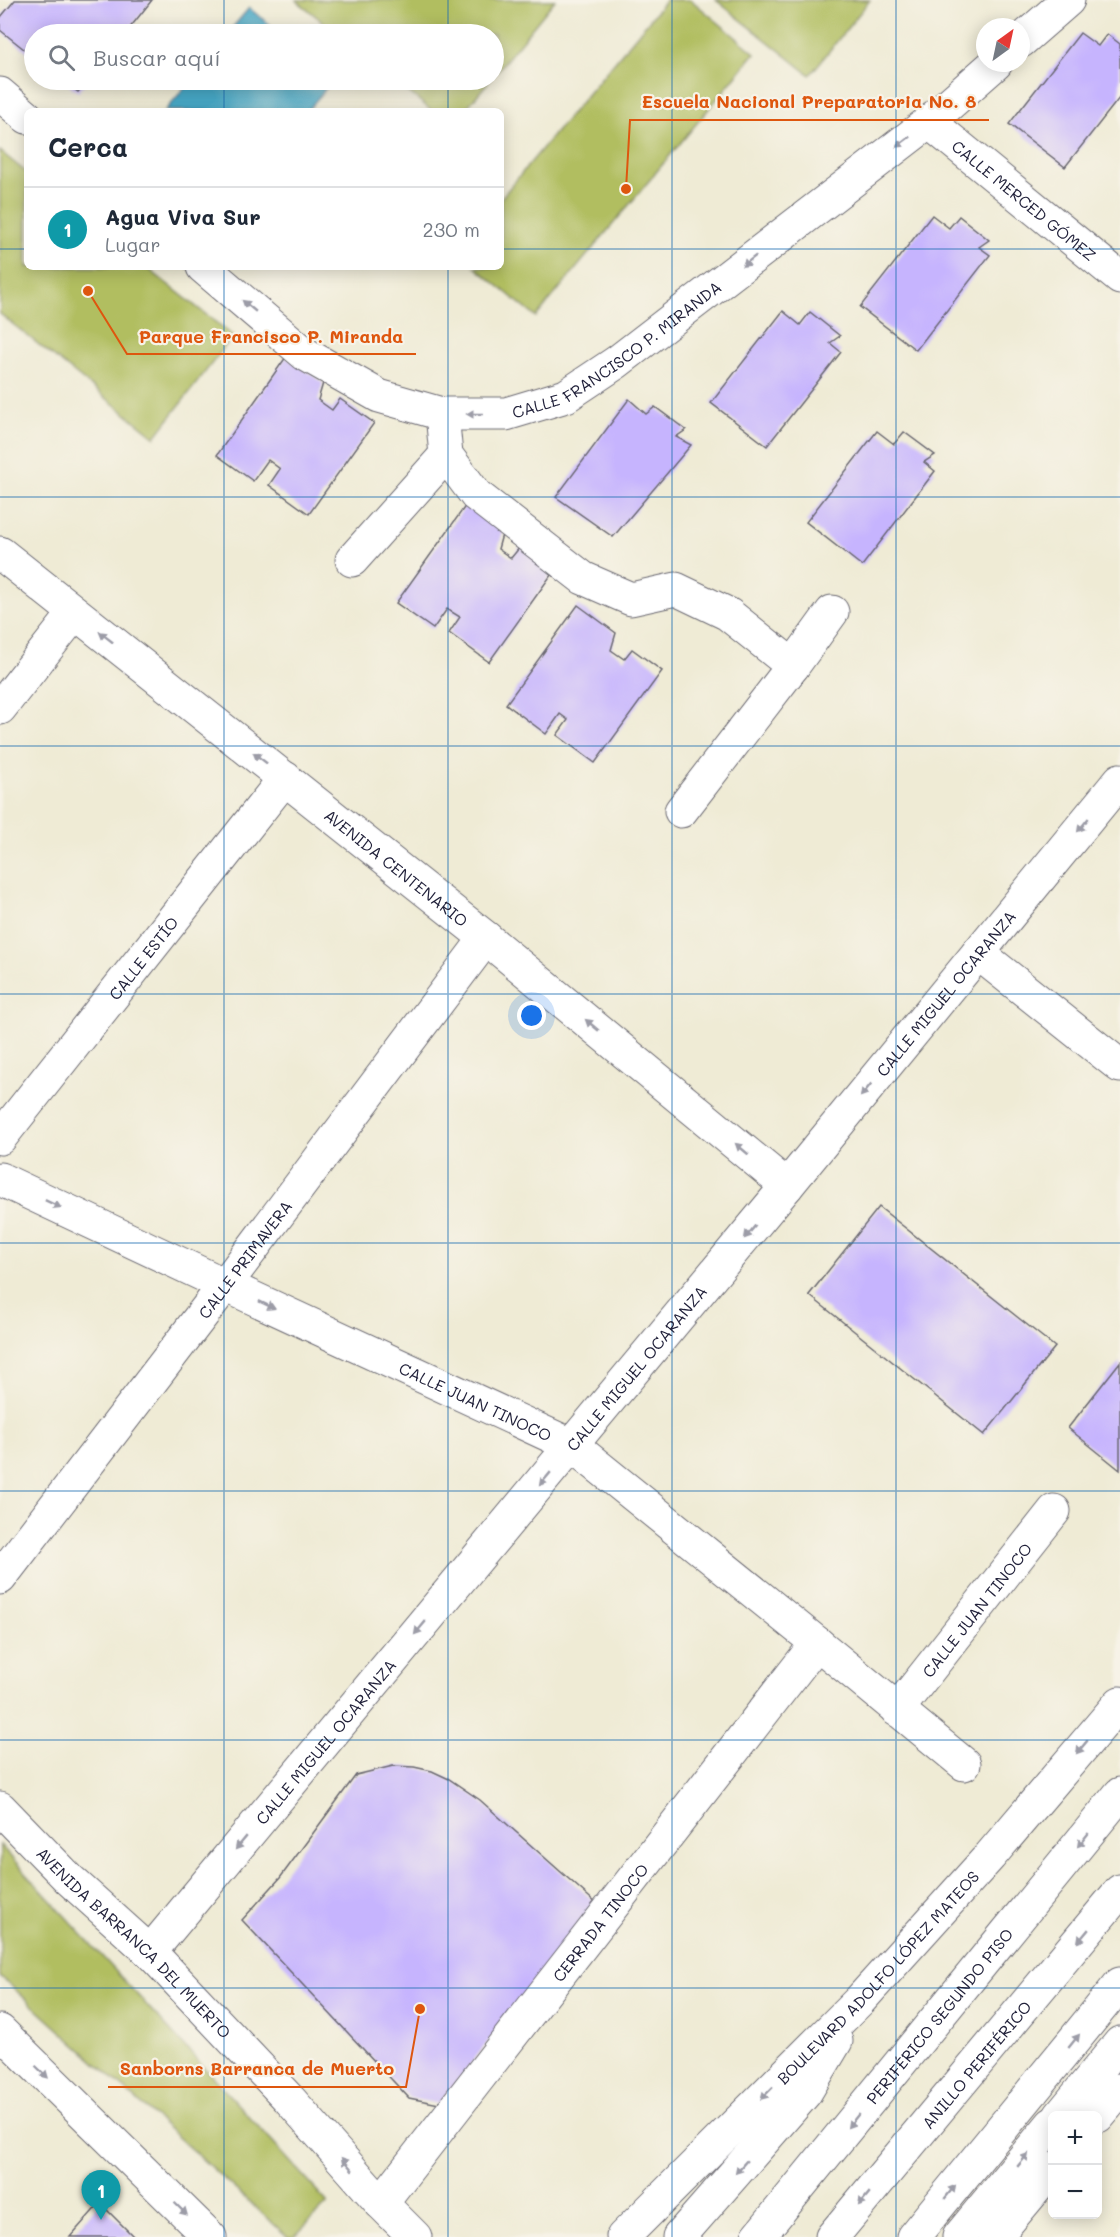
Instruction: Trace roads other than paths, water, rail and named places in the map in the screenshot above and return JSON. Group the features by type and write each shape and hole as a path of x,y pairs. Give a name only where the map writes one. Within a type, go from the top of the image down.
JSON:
{"main road":[{"path":"1030,32 1057,5"},
{"name":"CALLE FRANCISCO P. MIRANDA","path":"207,270 305,354 379,396 442,414 506,414 566,396 617,362 929,122 986,72"},
{"path":"0,94 24,114"},
{"name":"CALLE MERCED GÓMEZ","path":"929,122 1120,278"},
{"path":"442,414 446,455 476,495 583,578 631,599 676,589 728,614 793,666"},
{"path":"352,560 446,455"},
{"name":"AVENIDA CENTENARIO","path":"0,553 486,938 787,1186"},
{"path":"681,811 832,612"},
{"path":"0,708 75,613"},
{"name":"CALLE ESTÍO","path":"0,1138 285,778"},
{"name":"CALLE MIGUEL OCARANZA","path":"150,1952 573,1446 1120,780"},
{"name":"CALLE PRIMAVERA","path":"0,1578 225,1286 486,938"},
{"path":"978,953 1120,1066"},
{"name":"CALLE JUAN TINOCO","path":"0,1179 225,1286 573,1446 964,1764"},
{"name":"CALLE JUAN TINOCO","path":"897,1710 1054,1511"},
{"name":"CERRADA TINOCO","path":"381,2203 817,1643"},
{"name":"BOULEVARD ADOLFO LÓPEZ MATEOS","path":"623,2237 860,2000 990,1856 1120,1703"},
{"name":"PERIFÉRICO SEGUNDO PISO","path":"758,2237 1120,1794"},
{"name":"AVENIDA BARRANCA DEL MUERTO","path":"0,1808 69,1879 150,1952 415,2237"},
{"name":"ANILLO PERIFÉRICO","path":"832,2237 1120,1891"},
{"path":"913,2237 1120,1984"},
{"path":"679,2237 805,2093 860,2000"},
{"path":"0,2031 210,2237"},
{"path":"1063,2111 1120,2043"},
{"path":"1102,2111 1120,2090"},
{"path":"959,2237 1048,2130"},
{"path":"995,2237 1048,2175"}],"water":[{"path":"249,8 269,24 235,24"},
{"path":"183,90 325,90 310,108 168,108"}],"place":[{"name":"Escuela Nacional Preparatoria No. 8","path":"626,189"},
{"name":"Parque Francisco P. Miranda","path":"88,291"},
{"name":"Sanborns Barranca de Muerto","path":"420,2009"},
{"name":"Agua Viva Sur","path":"101,2220"}]}
